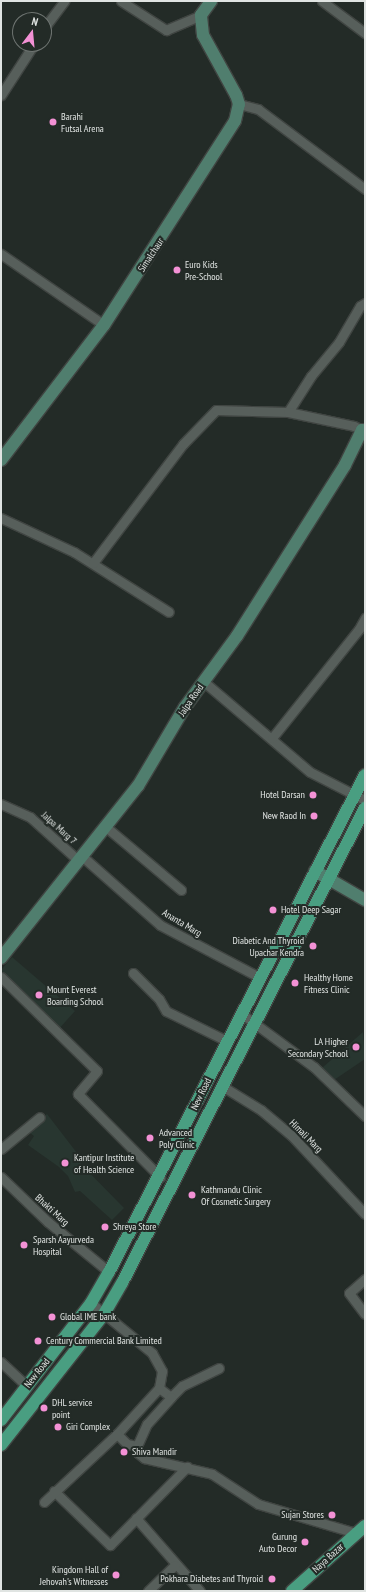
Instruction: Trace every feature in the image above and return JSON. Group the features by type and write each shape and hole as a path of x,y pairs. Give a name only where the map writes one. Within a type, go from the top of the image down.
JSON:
{"main road":[{"name":"New Road","path":"1,1420 91,1303 109,1272 160,1177 227,1041 261,978 315,871 360,798 365,775"},
{"name":"New Road","path":"1,1445 104,1314 122,1283 222,1086 330,880 365,808"},
{"name":"Naya Bazar","path":"292,1591 360,1529"}],"street":[{"path":"52,17 64,1"},
{"path":"121,1 166,30 201,15 211,1"},
{"path":"322,1 365,33"},
{"path":"201,15 203,35 228,79 238,104 258,109 365,189"},
{"path":"1,94 29,52"},
{"name":"Simalchaur","path":"1,460 104,324 226,139 235,121 238,104"},
{"path":"1,254 104,324"},
{"path":"288,412 312,376 339,342 360,306 365,303"},
{"path":"93,563 183,444 216,410 288,412 354,426 364,430"},
{"name":"Jalpa Road","path":"1,958 138,786 204,681 237,636 345,465 364,430"},
{"path":"1,518 93,563 169,612"},
{"path":"272,738 359,629 365,618"},
{"path":"204,681 310,772 360,798"},
{"name":"Jalpa Marg 7","path":"1,804 30,817 81,859"},
{"path":"106,827 181,890"},
{"name":"Ananta Marg","path":"81,859 160,925 261,978"},
{"path":"315,871 365,900"},
{"path":"133,973 159,999 166,1011 227,1041"},
{"path":"1,977 97,1071 78,1094 160,1177"},
{"path":"242,1014 314,1067 365,1116"},
{"name":"Himali Marg","path":"222,1086 261,1110 291,1135 363,1207"},
{"path":"1,1149 40,1117"},
{"name":"Bhakti Marg","path":"1,1178 48,1222 109,1272"},
{"path":"365,1279 349,1293 365,1314"},
{"path":"44,1502 54,1491 117,1434 159,1388 162,1371 152,1353 91,1303"},
{"path":"1,1362 28,1386"},
{"path":"219,1368 182,1386 171,1397 147,1424 137,1446 138,1453 144,1458 212,1474 258,1504 360,1529"},
{"path":"159,1388 171,1397"},
{"path":"117,1434 128,1444 137,1446"},
{"path":"54,1491 110,1545 187,1467"},
{"path":"136,1518 175,1565 200,1591"},
{"path":"148,1591 175,1565"}],"shaded area":[{"name":"Mount Everest Boarding School","path":"12,957 75,1011 57,1031 1,975 1,970"},
{"name":"LA Higher Secondary School","path":"363,1032 365,1059 334,1080 322,1068"},
{"name":"Kantipur Institute of Health Science","path":"47,1114 77,1153 75,1158 124,1208 112,1220 80,1191 75,1192 68,1176 59,1167 28,1145 34,1136 26,1130"}],"place":[{"name":"Barahi Futsal Arena","path":"53,122"},
{"name":"Euro Kids Pre-School","path":"177,270"},
{"name":"Hotel Darsan","path":"313,795"},
{"name":"New Raod In","path":"314,816"},
{"name":"Hotel Deep Sagar","path":"273,910"},
{"name":"Diabetic And Thyroid Upachar Kendra","path":"313,946"},
{"name":"Healthy Home Fitness Clinic","path":"295,983"},
{"name":"Mount Everest Boarding School","path":"39,995"},
{"name":"LA Higher Secondary School","path":"356,1047"},
{"name":"Advanced Poly Clinic","path":"150,1138"},
{"name":"Kantipur Institute of Health Science","path":"65,1163"},
{"name":"Kathmandu Clinic Of Cosmetic Surgery","path":"192,1195"},
{"name":"Shreya Store","path":"105,1227"},
{"name":"Sparsh Aayurveda Hospital","path":"24,1245"},
{"name":"Global IME bank","path":"52,1317"},
{"name":"Century Commercial Bank Limited","path":"38,1341"},
{"name":"DHL service point","path":"44,1408"},
{"name":"Giri Complex","path":"58,1427"},
{"name":"Shiva Mandir","path":"124,1452"},
{"name":"Sujan Stores","path":"332,1515"},
{"name":"Gurung Auto Decor","path":"305,1542"},
{"name":"Kingdom Hall of Jehovah's Witnesses","path":"116,1575"},
{"name":"Pokhara Diabetes and Thyroid","path":"272,1579"}]}
